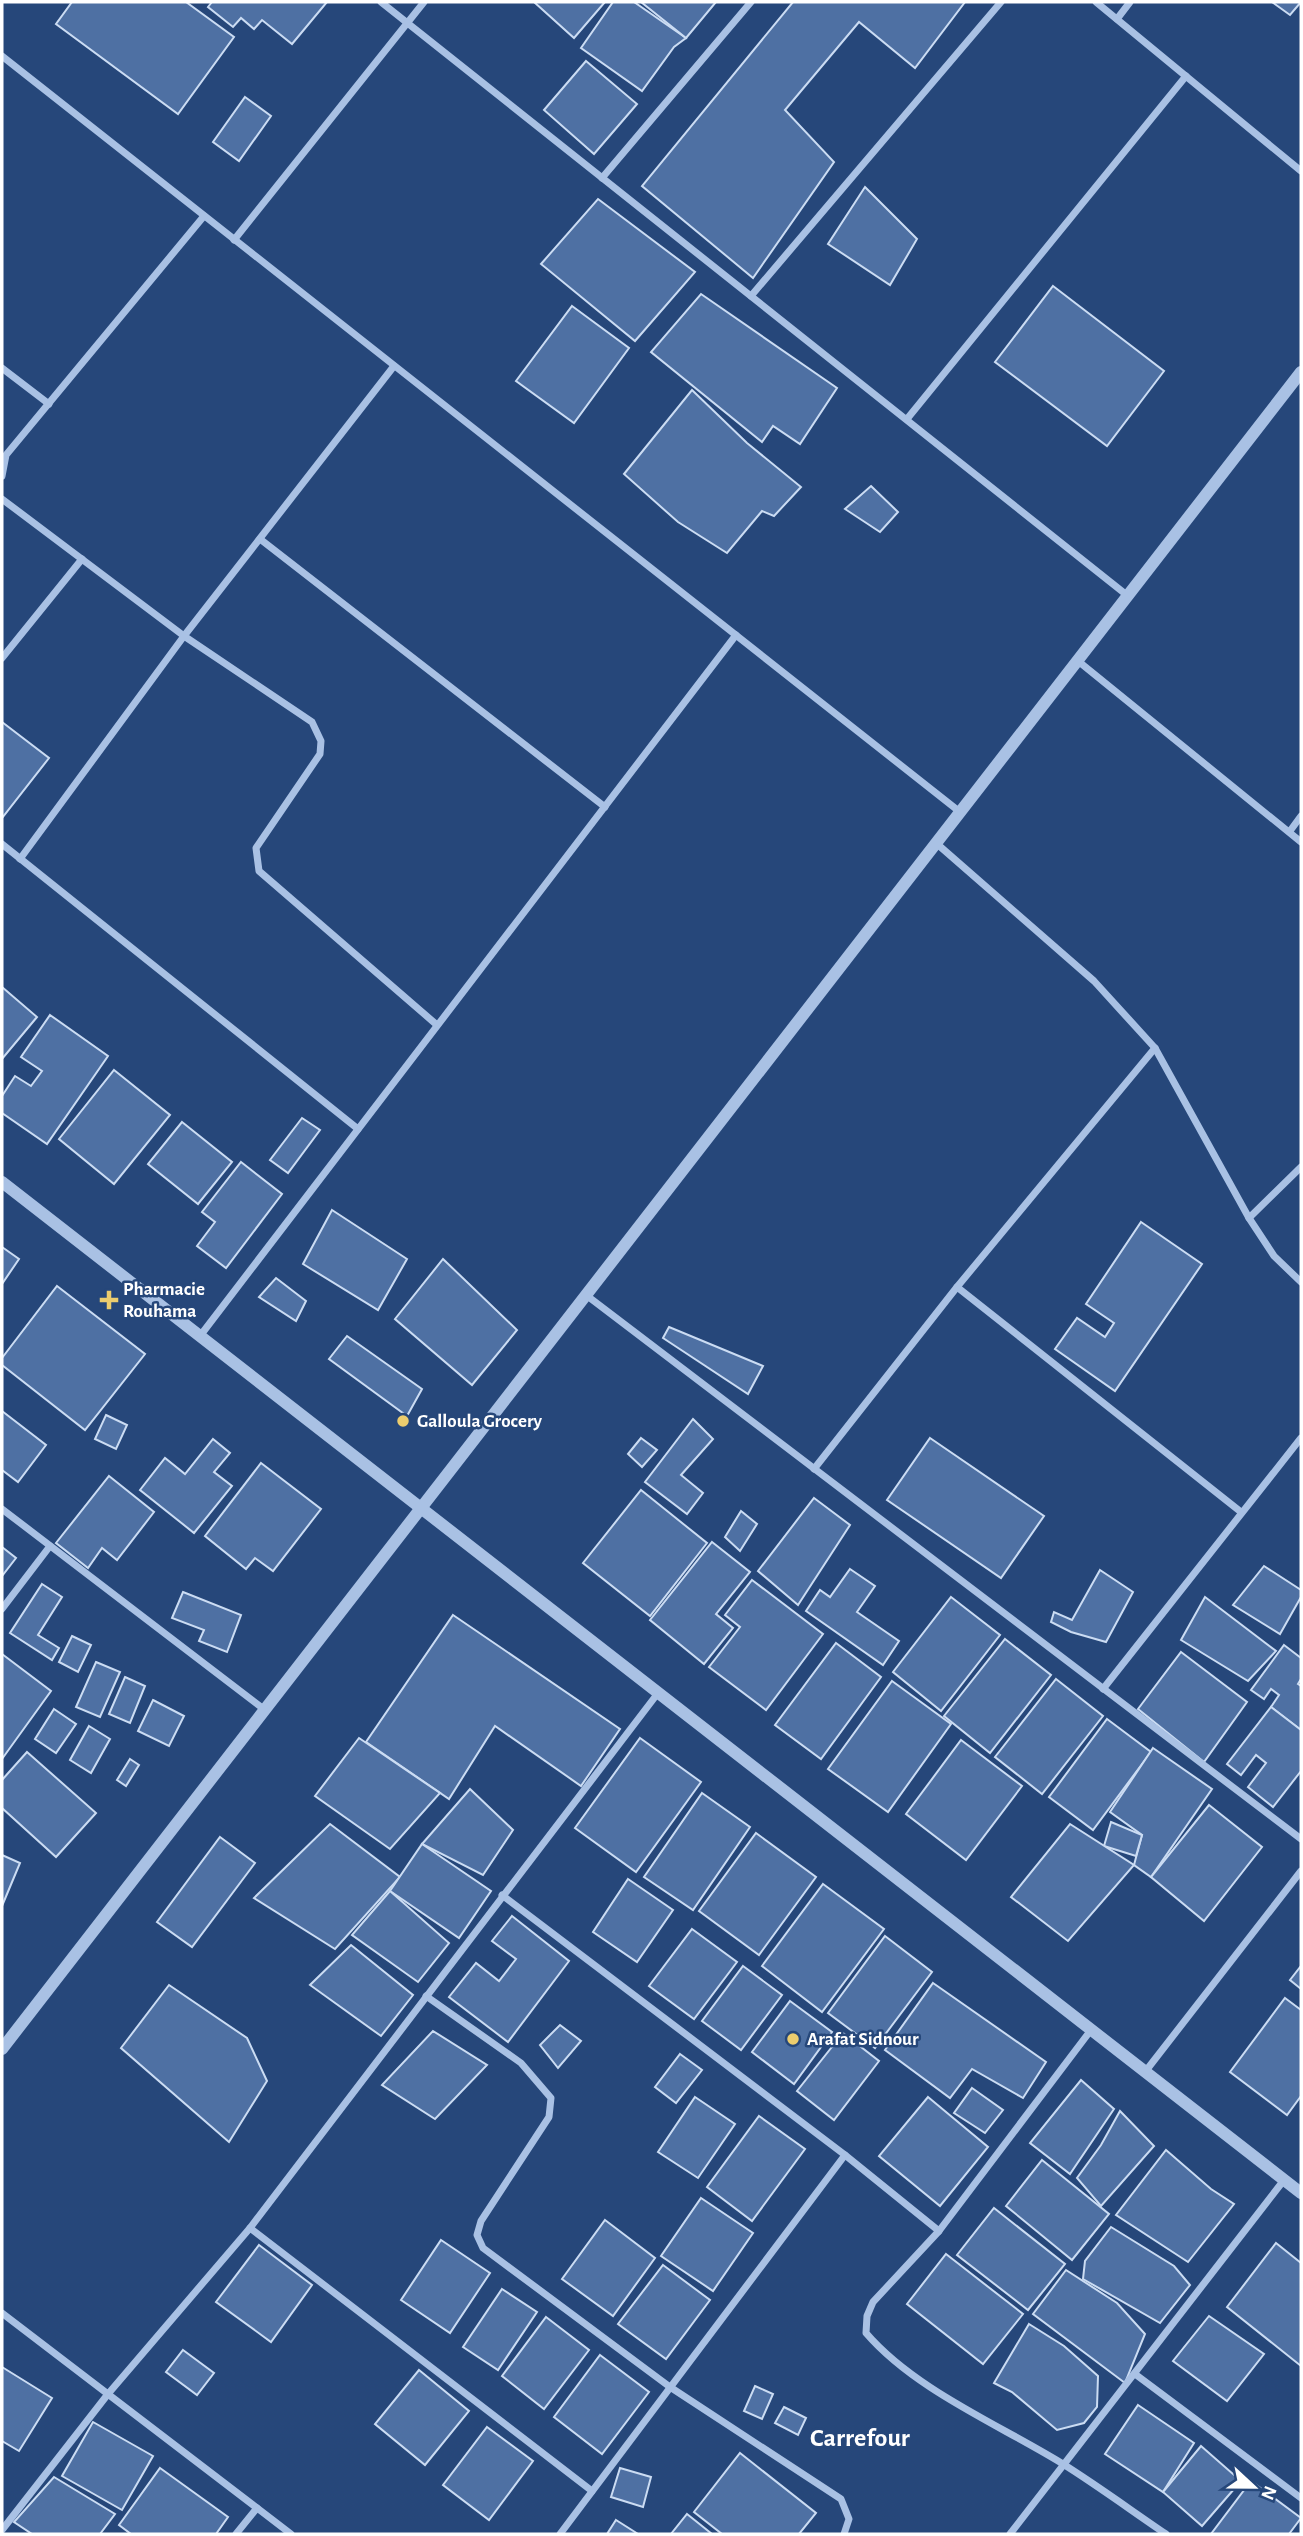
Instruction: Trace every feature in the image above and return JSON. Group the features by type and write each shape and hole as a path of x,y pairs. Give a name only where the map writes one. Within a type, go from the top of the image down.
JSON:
{"street":[{"path":"381,2 1128,596"},
{"path":"234,240 424,2"},
{"path":"602,178 751,2"},
{"path":"751,296 1001,2"},
{"path":"1096,2 1301,171"},
{"path":"1117,19 1130,2"},
{"path":"2,57 960,812"},
{"path":"907,419 1186,76"},
{"path":"2,476 6,456 204,216"},
{"path":"20,859 184,636 394,366"},
{"path":"2,368 49,404"},
{"path":"2,2049 1301,372"},
{"path":"2,499 184,636 312,722 321,741 320,754 311,771 256,848 260,871 437,1026"},
{"path":"260,540 605,807"},
{"path":"2,658 82,559"},
{"path":"200,1336 736,635"},
{"path":"1078,661 1301,842"},
{"path":"1290,831 1301,816"},
{"path":"2,844 358,1129"},
{"path":"936,844 1094,981 1155,1048 1248,1218 1274,1256 1301,1282"},
{"path":"814,1469 957,1287 1155,1048"},
{"path":"1248,1218 1301,1167"},
{"path":"2,1182 1301,2193"},
{"path":"957,1287 1241,1512"},
{"path":"586,1295 1301,1839"},
{"path":"1104,1689 1301,1438"},
{"path":"2,1509 265,1710"},
{"path":"2,1609 50,1546"},
{"path":"2,2530 108,2394 250,2228 658,1693"},
{"path":"1145,2072 1301,1871"},
{"path":"502,1895 845,2155 939,2231"},
{"path":"426,1996 521,2063 551,2098 549,2117 481,2221 477,2235 483,2248 670,2387 841,2500 849,2519 844,2534"},
{"path":"1091,2030 939,2231 873,2302 867,2316 866,2333 876,2344 935,2390 1064,2465 1166,2534"},
{"path":"560,2534 845,2155"},
{"path":"1010,2534 1284,2180"},
{"path":"250,2228 592,2491"},
{"path":"2,2313 291,2534"},
{"path":"1135,2374 1301,2498"},
{"path":"236,2534 257,2508"}],"building":[{"path":"72,2 186,2 234,37 178,114 56,24"},
{"path":"212,2 327,2 292,44 262,20 254,29 241,18 233,27 208,7"},
{"path":"534,2 605,2 574,38"},
{"path":"613,2 634,2 686,38 674,47 642,91 581,48"},
{"path":"641,2 716,2 686,38"},
{"path":"793,2 965,2 915,68 859,22 785,110 834,162 753,278 642,186"},
{"path":"1272,2 1301,2 1290,15"},
{"path":"586,61 637,104 594,154 544,110"},
{"path":"245,97 271,116 239,161 213,142"},
{"path":"865,187 917,239 890,285 828,244"},
{"path":"598,199 695,272 635,341 541,264"},
{"path":"1053,286 1164,371 1107,446 995,362"},
{"path":"701,294 837,388 800,444 773,426 762,442 651,352"},
{"path":"572,306 629,348 574,423 516,381"},
{"path":"692,390 747,443 801,487 774,516 762,511 727,553 678,522 624,474"},
{"path":"871,486 898,512 880,532 845,509"},
{"path":"2,722 49,758 2,818"},
{"path":"2,987 37,1017 2,1059"},
{"path":"50,1015 108,1056 47,1144 2,1113 2,1096 15,1076 31,1086 42,1071 21,1057"},
{"path":"114,1070 170,1115 114,1184 59,1139"},
{"path":"302,1118 320,1130 288,1173 270,1160"},
{"path":"182,1122 232,1162 198,1204 148,1164"},
{"path":"241,1162 282,1194 226,1268 197,1246 215,1222 202,1212"},
{"path":"332,1210 407,1259 378,1310 303,1264"},
{"path":"1141,1222 1202,1264 1115,1391 1055,1349 1077,1318 1105,1337 1114,1323 1086,1304"},
{"path":"2,1247 19,1259 2,1284"},
{"path":"443,1259 517,1330 472,1385 395,1319"},
{"path":"276,1278 306,1301 296,1321 259,1297"},
{"path":"57,1286 145,1354 85,1430 2,1365 2,1358"},
{"path":"669,1327 763,1366 748,1394 663,1338"},
{"path":"347,1336 422,1389 407,1416 329,1359"},
{"path":"2,1411 46,1445 18,1482 2,1470"},
{"path":"106,1415 127,1425 116,1449 95,1439"},
{"path":"693,1419 713,1439 681,1475 703,1493 687,1514 645,1482"},
{"path":"641,1438 657,1450 642,1467 628,1454"},
{"path":"930,1438 1044,1516 1001,1578 887,1500"},
{"path":"213,1439 230,1453 214,1472 232,1486 194,1533 140,1490 165,1458 185,1474"},
{"path":"261,1463 321,1509 273,1571 255,1558 246,1569 205,1536"},
{"path":"109,1476 154,1512 117,1560 102,1548 88,1568 56,1543"},
{"path":"641,1490 707,1543 650,1616 583,1563"},
{"path":"814,1498 850,1525 798,1605 758,1571"},
{"path":"741,1511 757,1524 740,1551 725,1537"},
{"path":"712,1542 750,1572 716,1614 733,1628 704,1664 650,1620"},
{"path":"2,1547 16,1558 2,1576"},
{"path":"1264,1566 1301,1590 1301,1597 1280,1634 1233,1605"},
{"path":"850,1569 875,1586 857,1612 899,1641 883,1665 806,1611 820,1590 830,1597"},
{"path":"1100,1570 1133,1592 1106,1642 1071,1632 1051,1622 1054,1612 1072,1620"},
{"path":"752,1580 823,1634 766,1710 709,1667 740,1627 725,1615"},
{"path":"42,1584 62,1597 38,1635 59,1648 52,1660 10,1633"},
{"path":"183,1592 241,1615 227,1652 199,1641 204,1630 172,1618"},
{"path":"951,1597 1000,1635 941,1711 893,1672"},
{"path":"1205,1597 1276,1651 1248,1681 1181,1640"},
{"path":"453,1615 620,1729 581,1786 495,1726 449,1799 366,1742"},
{"path":"72,1636 91,1645 78,1672 59,1662"},
{"path":"1005,1639 1051,1675 990,1753 944,1716"},
{"path":"836,1643 881,1677 821,1759 775,1725"},
{"path":"1284,1645 1301,1658 1301,1679 1298,1684 1301,1686 1301,1730 1271,1707 1279,1695 1271,1689 1264,1699 1251,1690"},
{"path":"1181,1652 1247,1702 1204,1762 1138,1709"},
{"path":"2,1654 51,1691 2,1759"},
{"path":"96,1662 120,1672 100,1717 76,1707"},
{"path":"125,1677 145,1686 130,1723 109,1714"},
{"path":"1056,1679 1103,1716 1042,1794 995,1757"},
{"path":"892,1681 951,1724 888,1812 828,1769"},
{"path":"153,1700 184,1716 169,1746 138,1731"},
{"path":"1271,1707 1301,1730 1301,1771 1273,1807 1248,1787 1266,1763 1256,1755 1241,1775 1227,1764"},
{"path":"54,1709 76,1724 56,1753 35,1739"},
{"path":"1107,1719 1151,1752 1093,1830 1049,1797"},
{"path":"89,1726 110,1739 91,1773 70,1760"},
{"path":"359,1738 440,1793 390,1849 315,1796"},
{"path":"640,1738 701,1782 636,1872 575,1828"},
{"path":"961,1740 1022,1786 966,1860 906,1814"},
{"path":"1153,1748 1212,1789 1151,1877 1134,1865 1142,1835 1110,1812"},
{"path":"27,1752 96,1813 56,1857 2,1808 2,1780"},
{"path":"130,1759 139,1765 126,1786 117,1780"},
{"path":"470,1789 513,1830 483,1875 422,1844"},
{"path":"702,1793 750,1827 693,1910 644,1877"},
{"path":"1209,1805 1262,1847 1204,1921 1151,1877"},
{"path":"1111,1822 1142,1835 1136,1856 1104,1846"},
{"path":"330,1824 400,1877 335,1949 254,1898"},
{"path":"1070,1824 1134,1865 1068,1941 1011,1897"},
{"path":"756,1833 816,1877 759,1955 699,1911"},
{"path":"220,1837 255,1863 192,1947 157,1922"},
{"path":"422,1844 491,1891 459,1938 390,1891"},
{"path":"2,1855 20,1863 2,1906"},
{"path":"628,1879 673,1910 637,1962 593,1932"},
{"path":"823,1884 884,1929 822,2012 762,1966"},
{"path":"390,1891 449,1943 418,1982 352,1935"},
{"path":"512,1916 569,1961 508,2042 449,1997 476,1963 499,1981 516,1959 492,1941"},
{"path":"692,1929 737,1962 694,2019 649,1986"},
{"path":"885,1936 932,1972 875,2048 828,2013"},
{"path":"351,1945 413,1995 381,2036 310,1985"},
{"path":"743,1966 782,1995 741,2050 702,2021"},
{"path":"1301,1966 1301,1989 1290,1980"},
{"path":"933,1983 1046,2062 1023,2098 972,2069 950,2098 885,2050"},
{"path":"169,1985 247,2038 267,2081 229,2142 121,2048"},
{"path":"1285,1998 1301,2010 1301,2096 1287,2115 1230,2072"},
{"path":"790,2001 832,2032 794,2084 752,2052"},
{"path":"560,2025 581,2041 558,2068 540,2045"},
{"path":"433,2031 487,2065 435,2119 382,2085"},
{"path":"843,2033 879,2061 834,2120 797,2091"},
{"path":"680,2054 702,2070 676,2103 655,2087"},
{"path":"1081,2080 1114,2109 1070,2174 1030,2143"},
{"path":"972,2088 1003,2110 985,2133 954,2113"},
{"path":"695,2097 735,2124 698,2178 658,2152"},
{"path":"928,2097 988,2147 940,2206 879,2156"},
{"path":"1120,2111 1154,2146 1101,2206 1077,2178 1101,2145"},
{"path":"759,2116 805,2149 752,2221 707,2187"},
{"path":"1166,2150 1211,2189 1234,2204 1188,2262 1116,2215"},
{"path":"1042,2160 1109,2214 1072,2260 1006,2206"},
{"path":"701,2198 753,2233 713,2291 661,2256"},
{"path":"994,2208 1065,2264 1028,2310 957,2255"},
{"path":"605,2220 655,2258 613,2316 562,2279"},
{"path":"1111,2227 1174,2266 1190,2285 1160,2323 1083,2279 1085,2261"},
{"path":"441,2240 490,2273 450,2333 401,2300"},
{"path":"1276,2243 1301,2263 1301,2366 1227,2307"},
{"path":"259,2245 312,2285 271,2342 216,2302"},
{"path":"946,2254 1023,2314 983,2364 907,2304"},
{"path":"663,2265 710,2300 666,2359 618,2324"},
{"path":"1066,2270 1117,2303 1145,2334 1125,2383 1033,2314"},
{"path":"502,2289 537,2312 498,2370 463,2347"},
{"path":"1209,2316 1264,2354 1227,2401 1173,2361"},
{"path":"546,2317 589,2350 544,2409 502,2376"},
{"path":"1029,2324 1064,2346 1098,2376 1097,2407 1084,2423 1057,2430 1012,2392 994,2383"},
{"path":"183,2350 214,2373 197,2395 166,2372"},
{"path":"600,2355 649,2392 602,2454 554,2417"},
{"path":"2,2367 52,2398 19,2451 2,2441"},
{"path":"419,2370 469,2411 425,2465 375,2424"},
{"path":"755,2386 773,2394 762,2419 744,2411"},
{"path":"1138,2405 1194,2443 1163,2492 1105,2454"},
{"path":"784,2407 806,2418 798,2435 775,2423"},
{"path":"93,2422 153,2456 122,2510 62,2476"},
{"path":"487,2427 533,2461 489,2520 443,2485"},
{"path":"1201,2446 1241,2481 1202,2526 1163,2492"},
{"path":"740,2453 816,2513 799,2534 722,2534 694,2512"},
{"path":"160,2468 228,2517 216,2534 131,2534 119,2525"},
{"path":"620,2468 651,2477 643,2507 611,2497"},
{"path":"54,2477 115,2514 100,2534 32,2534 14,2522"},
{"path":"1251,2481 1301,2518 1289,2534 1211,2534"},
{"path":"687,2514 712,2534 671,2534"},
{"path":"616,2520 638,2534 607,2534"}],"place":[{"name":"Pharmacie Rouhama","path":"109,1300"},
{"name":"Galloula Grocery","path":"403,1421"},
{"name":"Arafat Sidnour","path":"793,2039"}],"district":[{"name":"Carrefour","path":"860,2438"}]}
